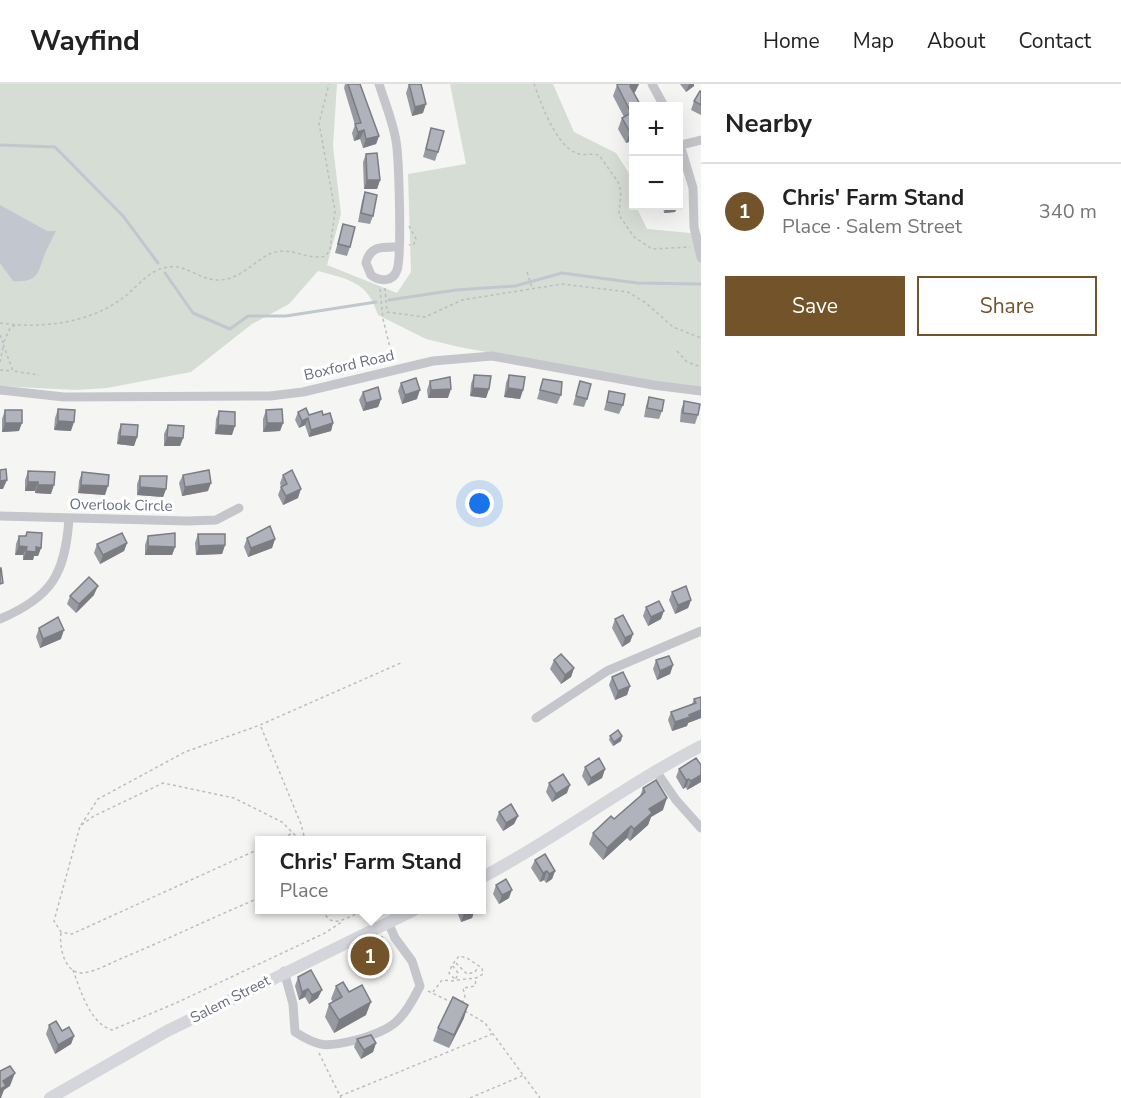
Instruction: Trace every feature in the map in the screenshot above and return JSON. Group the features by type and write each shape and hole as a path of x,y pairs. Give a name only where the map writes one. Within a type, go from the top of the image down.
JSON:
{"main road":[{"path":"486,875 701,746"},
{"name":"Salem Street","path":"50,1098 140,1045 284,971 404,914"}],"street":[{"path":"379,84 397,144 401,247 397,271 390,278 382,282 368,273 366,266 368,256 378,248 401,247"},
{"path":"652,84 662,102"},
{"path":"683,141 701,140"},
{"path":"683,149 697,185 694,227 701,258"},
{"name":"Boxford Road","path":"0,390 64,397 270,396 303,392 433,361 492,356 653,385 701,391"},
{"name":"Overlook Circle","path":"0,516 216,520 239,508"},
{"path":"0,619 32,603 51,587 67,551 69,519"},
{"path":"536,718 607,671 701,631"},
{"path":"656,771 676,800 701,828"},
{"path":"284,971 292,1004 295,1032 315,1044 330,1047 384,1032 402,1017 420,986 412,961 384,924"}],"path":[{"path":"0,323 16,325 61,322 94,314 111,307 143,279 165,267 184,268 207,279 220,280 252,268 271,253 294,250 314,258 326,256 330,249 335,211 319,123 329,84"},
{"path":"534,84 549,120 564,143 576,154 599,155 614,173 621,191 619,215 634,237 652,249 692,247"},
{"path":"401,247 414,244"},
{"path":"527,272 532,289"},
{"path":"382,282 387,312 425,317 462,300 562,284 628,292 646,303 673,327 701,338"},
{"path":"382,282 383,319 396,370"},
{"path":"0,362 3,344 10,328 16,325"},
{"path":"0,335 13,371"},
{"path":"677,351 687,362 701,367"},
{"path":"0,370 39,375"},
{"path":"360,914 343,921 325,933 176,1003 112,1030 100,1025 82,994 73,970 62,956 61,932 54,921 80,826 98,799 193,748 260,725 403,662"},
{"path":"260,725 304,836"},
{"path":"80,826 94,816 163,783 234,798 282,822 297,836"},
{"path":"286,836 294,832"},
{"path":"61,932 72,934 255,851"},
{"path":"73,970 80,973 93,970 255,899"},
{"path":"326,914 333,921 343,921"},
{"path":"371,914 384,924"},
{"path":"433,993 442,980 452,982 456,979 476,978 483,974 484,969 462,957 452,965 449,973 456,979"},
{"path":"455,962 467,974 475,972 479,966"},
{"path":"452,965 458,974 456,979"},
{"path":"459,1007 465,998 462,989 475,986 476,978"},
{"path":"420,986 485,1023 541,1097"},
{"path":"315,1044 340,1097 493,1034"},
{"path":"470,1098 525,1074"}],"shaded area":[{"path":"0,84 337,84 333,146 341,214 327,265 397,293 411,272 408,174 466,164 450,84 553,84 574,132 616,153 629,173 629,210 638,210 647,229 701,234 701,389 459,347 426,339 378,315 368,295 356,284 318,271 289,304 252,324 191,372 107,388 76,390 0,386"},
{"path":"0,205 47,231 56,231 37,274 29,280 13,281 0,263"}],"building":[{"path":"348,84 360,84 379,136 366,139 364,130 358,132 355,124 361,123"},
{"path":"409,84 421,84 426,104 415,107"},
{"path":"634,84 630,86 639,102 629,102 629,109 617,85"},
{"path":"701,91 701,105 694,101"},
{"path":"629,114 629,130 622,118"},
{"path":"431,128 444,131 438,152 426,149"},
{"path":"377,153 380,180 367,180 366,154"},
{"path":"365,192 377,195 373,216 361,213"},
{"path":"343,224 355,227 350,247 338,244"},
{"path":"474,375 491,376 489,389 473,388"},
{"path":"509,375 525,377 523,390 508,388"},
{"path":"450,377 451,389 431,390 430,381"},
{"path":"416,378 420,390 405,395 401,383"},
{"path":"543,379 562,382 561,395 540,390"},
{"path":"580,381 591,384 587,399 576,396"},
{"path":"378,387 381,399 366,403 363,392"},
{"path":"609,391 625,394 623,405 607,402"},
{"path":"649,397 664,400 662,411 647,408"},
{"path":"684,401 700,404 698,415 683,413"},
{"path":"306,408 309,415 322,411 323,415 330,413 333,423 311,430 308,418 302,421 298,412"},
{"path":"58,409 75,410 74,422 58,421"},
{"path":"282,409 283,423 267,423 266,410"},
{"path":"5,410 22,410 22,423 5,423"},
{"path":"219,411 235,412 235,426 218,425"},
{"path":"121,424 138,425 137,437 120,436"},
{"path":"168,425 184,426 183,438 167,437"},
{"path":"6,469 7,480 0,481 0,470"},
{"path":"209,470 211,483 185,487 183,475"},
{"path":"292,470 301,489 286,496 281,487 287,484 283,475"},
{"path":"28,471 55,472 54,485 38,485 38,482 28,482"},
{"path":"82,472 109,475 108,486 81,485"},
{"path":"140,476 167,476 166,489 140,487"},
{"path":"270,526 275,539 251,548 247,538"},
{"path":"27,532 42,533 41,548 36,547 36,552 26,551 27,547 19,546 19,536 26,536"},
{"path":"122,533 127,543 103,555 97,544"},
{"path":"175,533 175,547 148,546 148,536"},
{"path":"198,534 225,534 225,545 199,546"},
{"path":"0,568 3,583 0,584"},
{"path":"89,577 98,586 79,604 70,596"},
{"path":"686,586 691,600 678,605 672,592"},
{"path":"659,601 664,611 651,617 646,607"},
{"path":"623,615 633,634 625,638 615,619"},
{"path":"58,617 64,630 43,639 39,628"},
{"path":"561,654 574,668 565,675 554,660"},
{"path":"669,656 673,665 660,671 656,660"},
{"path":"623,672 630,686 618,691 612,677"},
{"path":"701,697 701,710 675,722 671,712 696,703 694,699"},
{"path":"618,730 622,736 614,742 610,736"},
{"path":"599,758 605,769 591,778 585,767"},
{"path":"696,758 701,765 701,775 691,781 686,780 679,769"},
{"path":"563,774 570,785 556,794 549,783"},
{"path":"656,780 667,798 649,809 652,813 634,829 631,826 607,848 593,833 611,816 614,819 645,792 643,788"},
{"path":"511,804 518,816 506,823 499,812"},
{"path":"545,854 555,871 549,874 547,871 543,873 535,860"},
{"path":"506,879 512,890 502,895 496,885"},
{"path":"382,937 386,945 364,956 360,950"},
{"path":"311,970 322,990 312,995 308,989 302,992 298,977"},
{"path":"343,982 349,992 362,985 371,1002 339,1020 329,1004 342,997 336,986"},
{"path":"453,997 468,1005 454,1035 438,1028"},
{"path":"56,1021 62,1031 69,1027 74,1036 58,1045 49,1025"},
{"path":"371,1035 376,1043 364,1050 357,1039"},
{"path":"10,1066 15,1073 3,1081 6,1086 0,1089 0,1071"}],"waterway":[{"path":"0,145 55,147 123,216 158,263"},
{"path":"165,273 193,313 230,329 248,316 286,316 376,302"},
{"path":"389,300 456,290 515,286 562,273 637,283 701,284"}],"place":[{"name":"Chris' Farm Stand","path":"370,956"}]}
